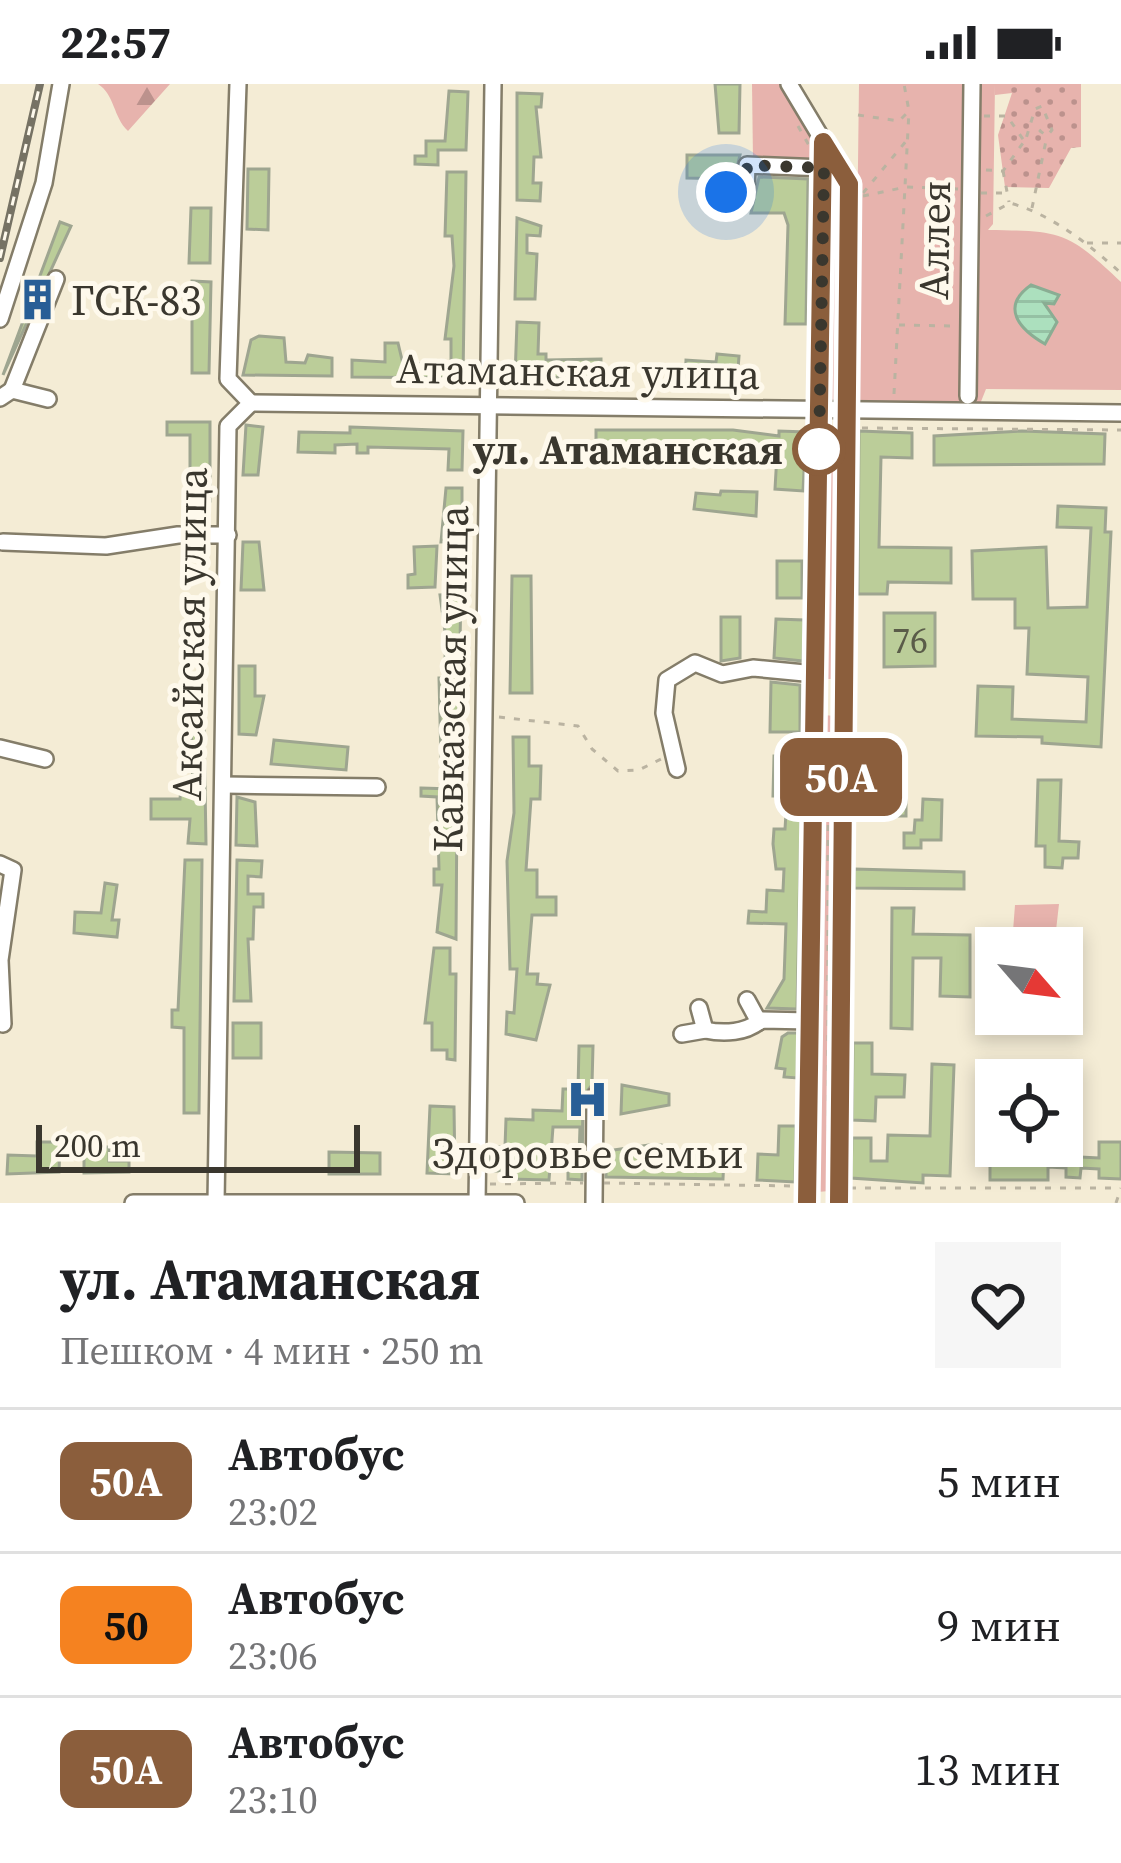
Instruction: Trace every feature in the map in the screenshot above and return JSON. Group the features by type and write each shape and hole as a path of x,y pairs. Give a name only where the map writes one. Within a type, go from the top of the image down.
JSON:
{"street":[{"path":"0,319 44,183 61,84"},
{"path":"238,84 228,379 251,403"},
{"name":"Кавказская улица","path":"477,1203 493,84"},
{"path":"789,84 848,176 854,197 843,410 842,1203"},
{"name":"Аллея","path":"968,396 972,84"},
{"path":"807,1195 823,142"},
{"path":"726,192 746,192 747,165 824,168"},
{"path":"48,399 6,394 56,279"},
{"name":"Атаманская улица","path":"251,403 1121,413"},
{"name":"Аксайская улица","path":"216,1202 228,426 251,403"},
{"path":"3,542 106,546 178,535 228,535"},
{"path":"675,761 664,713 667,680 694,663 722,674 753,668 815,674"},
{"path":"0,748 45,759"},
{"path":"224,784 377,787"},
{"path":"0,864 13,870 1,960 4,1024"},
{"path":"747,1000 759,1022"},
{"path":"699,1008 705,1030"},
{"path":"682,1034 740,1030 759,1022 810,1021"},
{"path":"594,1203 595,1096"},
{"path":"133,1203 516,1203"}],"path":[{"path":"894,394 909,111 904,84"},
{"path":"1031,209 1038,199 1047,136 1040,131 1046,125 1042,106 1034,109 1024,142 1003,171 1003,193 1010,203 1031,209 1087,242 1121,273"},
{"path":"858,115 899,122 909,111"},
{"path":"971,116 1007,116 1024,142"},
{"path":"854,197 908,139"},
{"path":"971,170 1003,171"},
{"path":"854,197 906,187 1003,193"},
{"path":"970,224 1010,203"},
{"path":"1087,242 1121,243"},
{"path":"899,325 969,326"},
{"path":"843,430 1121,430"},
{"path":"486,717 533,717 578,726 592,748 618,771 675,761"},
{"path":"842,1203 845,1174"},
{"path":"477,1184 594,1183 807,1195"},
{"path":"1116,1203 1121,1188"}],"green space":[{"path":"98,84 170,84 128,131"},
{"path":"752,84 780,84 818,147 814,163 753,160"},
{"path":"859,84 995,84 993,224 988,230 1062,237 1088,252 1121,282 1121,390 986,389 980,404 855,403"},
{"path":"995,84 1081,84 1081,147 1071,148 1049,188 1005,187 998,135 1012,93 995,95"},
{"path":"831,181 843,182 837,403 826,403"},
{"path":"825,430 837,430 834,679 824,679"},
{"path":"824,715 834,716 830,1191 817,1192"},
{"path":"1059,904 1056,927 1013,927 1015,905"}],"shaded area":[{"path":"1031,285 1059,295 1054,304 1044,303 1057,322 1045,344 1021,325 1015,309 1016,301"}],"building":[{"path":"715,84 740,84 739,133 719,133"},
{"path":"449,91 468,92 466,150 438,150 438,165 415,164 415,156 426,156 426,141 445,141"},
{"path":"517,93 542,94 541,107 536,107 541,157 534,157 533,183 541,183 540,201 517,200"},
{"path":"687,155 740,155 734,179 687,178"},
{"path":"248,169 269,169 268,230 247,229"},
{"path":"447,172 466,172 463,378 352,377 352,360 385,362 385,343 398,343 403,364 451,363 451,339 445,339 454,266 452,236 445,236"},
{"path":"759,177 808,179 806,324 785,324 788,225 784,213 751,213"},
{"path":"191,208 211,208 210,263 189,263"},
{"path":"517,218 541,226 540,236 527,235 527,253 537,254 535,299 515,299"},
{"path":"60,222 71,226 3,375"},
{"path":"192,281 211,282 209,373 192,373"},
{"path":"517,322 539,323 538,354 546,354 546,360 601,359 601,378 515,377"},
{"path":"284,338 286,362 305,363 308,355 332,358 332,376 243,375 251,340"},
{"path":"717,354 739,356 737,383 685,384 686,360 716,362"},
{"path":"167,422 210,422 210,501 190,500 190,435 167,435"},
{"path":"246,425 263,427 258,475 243,475"},
{"path":"350,427 463,431 462,470 448,470 449,449 368,447 368,453 357,453 357,444 335,445 335,453 298,452 299,432 350,433"},
{"path":"596,430 733,430 779,436 779,431 806,432 803,491 775,489 777,454 708,448 708,452 682,452 681,466 663,465 663,458 640,458 640,451 596,451"},
{"path":"859,431 912,433 912,458 881,457 879,547 951,548 951,583 888,582 887,594 858,594"},
{"path":"1022,431 1105,434 1104,464 934,465 934,436"},
{"path":"446,488 462,488 462,541 441,542"},
{"path":"721,491 757,492 756,516 694,509 696,493 720,495"},
{"path":"1058,506 1106,508 1105,532 1111,532 1101,747 1042,743 1042,737 976,736 978,686 1013,687 1012,719 1086,722 1088,677 1027,674 1029,628 1015,628 1015,599 973,599 972,551 1046,547 1048,608 1087,607 1091,528 1057,527"},
{"path":"243,542 259,542 264,590 241,590"},
{"path":"437,546 435,587 408,588 408,575 415,574 414,547"},
{"path":"777,561 802,561 802,598 777,598"},
{"path":"512,576 531,576 532,693 510,693"},
{"path":"461,594 457,782 447,782 448,758 441,758 439,678 444,678 446,639 440,595"},
{"path":"884,613 935,613 935,666 884,667"},
{"path":"721,617 740,617 740,658 721,661"},
{"path":"776,619 804,620 803,661 774,658"},
{"path":"239,666 255,666 255,696 264,696 256,735 239,734"},
{"path":"771,682 800,685 800,732 770,732"},
{"path":"191,723 204,724 206,844 188,843 190,819 151,819 151,799 180,799 181,787 193,787"},
{"path":"513,737 529,737 529,766 541,766 540,799 531,799 526,870 537,870 537,897 556,897 556,915 532,915 527,974 538,974 537,984 550,985 536,1040 506,1034 507,1012 514,1013 517,969 510,969 507,861 514,813"},
{"path":"274,740 348,747 346,770 271,764"},
{"path":"774,756 796,756 795,796 773,796"},
{"path":"887,773 906,773 906,816 882,816"},
{"path":"1038,780 1061,780 1059,841 1079,842 1078,858 1063,858 1062,868 1045,867 1045,846 1036,846"},
{"path":"421,788 452,789 451,802 457,802 456,939 437,932 442,885 434,885 434,869 439,869 437,797 421,796"},
{"path":"237,797 255,802 257,846 236,845"},
{"path":"923,799 942,800 941,840 921,840 921,848 904,848 904,833 914,833 915,820 922,820"},
{"path":"786,813 801,814 797,1009 767,1008 784,979 786,924 748,923 749,911 766,912 767,890 783,891 784,869 776,869 773,844 774,829 785,829"},
{"path":"185,860 202,860 199,1113 184,1113 184,1028 172,1027 172,1010 178,1010"},
{"path":"237,860 262,861 261,877 248,876 248,894 263,894 263,907 254,907 253,939 248,939 251,1001 234,1001"},
{"path":"854,869 964,872 964,889 854,888"},
{"path":"105,883 117,885 112,920 119,920 117,937 74,933 75,912 101,913"},
{"path":"892,908 914,908 913,934 970,935 970,997 940,996 941,958 913,958 912,1029 891,1028"},
{"path":"434,948 450,948 450,974 456,974 455,1060 447,1059 447,1050 432,1050 432,1023 425,1023"},
{"path":"233,1023 261,1023 261,1058 233,1058"},
{"path":"798,1033 797,1078 784,1077 785,1069 776,1068 782,1037"},
{"path":"853,1043 872,1043 872,1074 905,1075 904,1097 876,1097 875,1121 852,1120"},
{"path":"579,1046 593,1046 592,1085 583,1096 582,1180 568,1179 568,1158 579,1158 580,1127 553,1127 549,1180 503,1179 504,1171 489,1171 490,1147 505,1147 506,1119 533,1120 533,1110 562,1111 563,1089 578,1089"},
{"path":"932,1064 954,1065 950,1176 923,1175 923,1183 851,1178 852,1138 871,1138 871,1161 887,1161 888,1135 930,1136"},
{"path":"622,1085 669,1094 669,1105 621,1114"},
{"path":"430,1106 454,1107 455,1174 427,1173"},
{"path":"779,1126 796,1126 795,1182 757,1180 758,1154 778,1155"},
{"path":"37,1142 60,1142 59,1172 7,1174 8,1155 37,1156"},
{"path":"1099,1142 1121,1142 1121,1179 1099,1178 1099,1169 1081,1168 1080,1178 1066,1177 1066,1168 1048,1167 1083,1167 1083,1157 1099,1158"},
{"path":"661,1145 661,1156 692,1156 692,1150 724,1158 723,1179 606,1177 606,1151"},
{"path":"97,1147 109,1147 109,1161 129,1161 129,1172 84,1173 84,1153 97,1153"},
{"path":"329,1152 380,1153 380,1174 329,1174"},
{"path":"990,1167 1048,1167 1048,1180 990,1180"}],"railway":[{"path":"0,258 40,84"}],"bus line":[{"name":"50А","path":"807,1203 823,142 844,169 849,184 839,1203"}],"place":[{"name":"ГСК-83","path":"37,300"},
{"name":"ул. Атаманская","path":"819,449"},
{"name":"Здоровье семьи","path":"588,1099"}],"route":[{"path":"726,192 746,192 747,165 824,168 819,449"}]}
